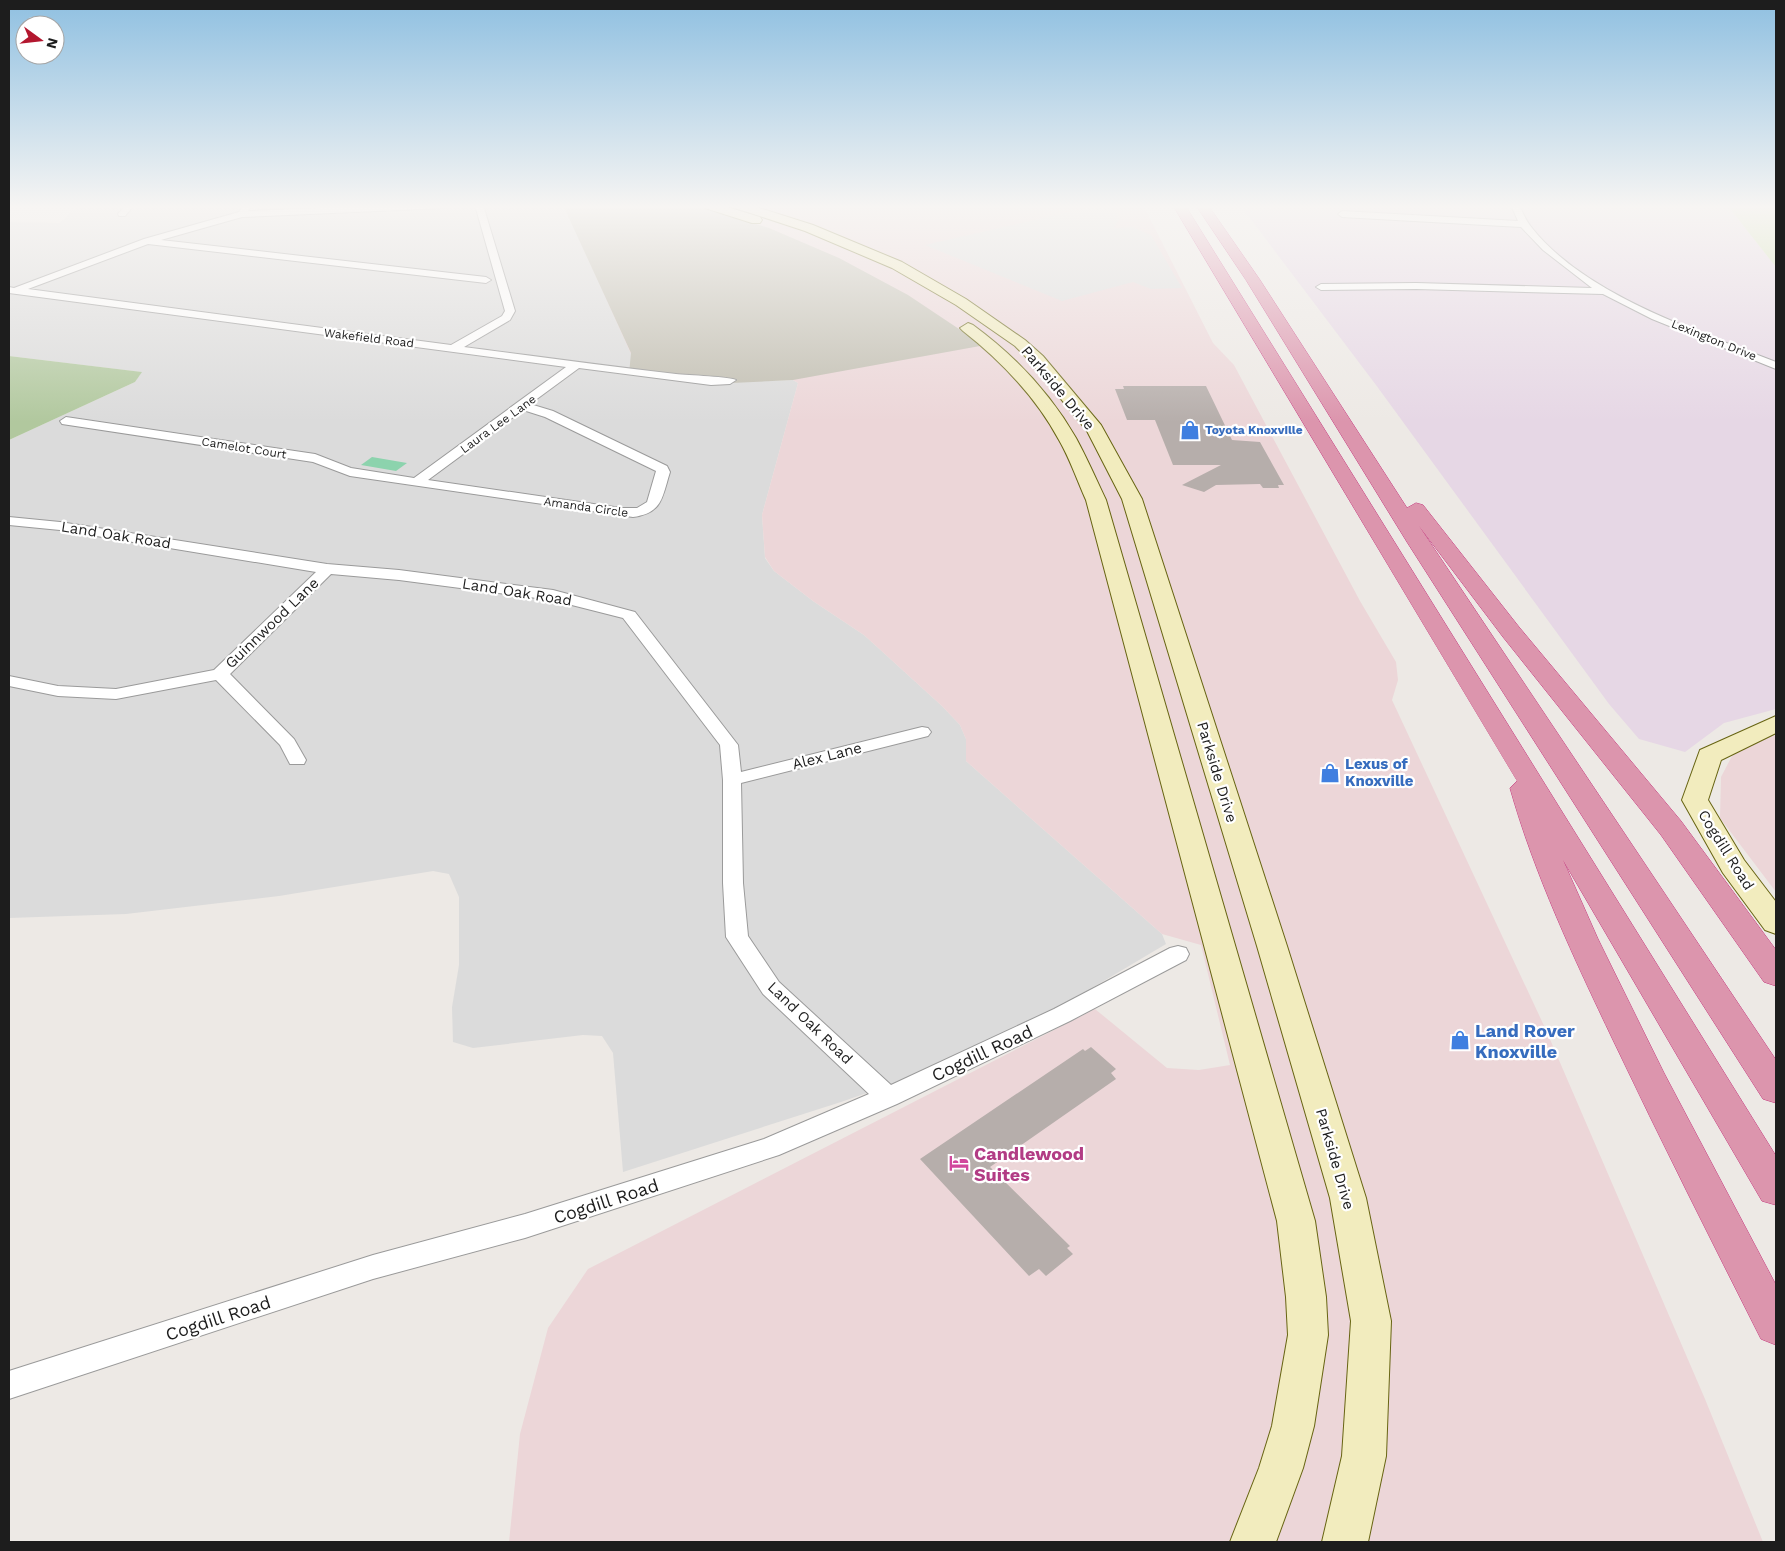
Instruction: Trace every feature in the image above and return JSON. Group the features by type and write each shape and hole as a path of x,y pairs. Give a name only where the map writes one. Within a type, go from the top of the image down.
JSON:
{"highway":[{"path":"1223,277 1515,755 1776,1190"},
{"path":"1249,277 1320,385 1418,542 1776,1089"},
{"path":"1320,385 1517,640 1776,960"},
{"path":"1515,755 1535,829 1555,881 1635,1051 1776,1325"},
{"path":"1671,828 1776,974"}],"street":[{"path":"12,290 47,277"},
{"path":"453,348 506,318 510,311 493,277"},
{"name":"Parkside Drive","path":"889,277 937,306 994,347 1009,362 1063,432 1096,500 1296,1221 1306,1297 1308,1335 1293,1426 1281,1468 1253,1542"},
{"name":"Parkside Drive","path":"918,277 961,302 1020,343 1037,359 1095,429 1132,499 1273,949 1348,1198 1371,1321 1364,1456 1345,1542"},
{"name":"Lexington Drive","path":"1585,277 1606,291 1651,314 1776,366"},
{"path":"1321,287 1416,286 1606,291"},
{"name":"Wakefield Road","path":"12,290 576,365 711,381 730,380"},
{"name":"Laura Lee Lane","path":"418,481 524,406 576,365"},
{"name":"Amanda Circle","path":"418,481 630,514 650,508 663,472 662,469 549,414 524,406"},
{"name":"Camelot Court","path":"66,421 315,458 329,463 337,469 418,481"},
{"name":"Land Oak Road","path":"9,521 60,526 327,569 399,575 553,595 629,614 729,745 732,780 733,883 736,937 771,988 888,1098"},
{"name":"Guinnwood Lane","path":"9,681 58,691 116,694 220,674 327,569"},
{"path":"220,674 288,743 297,760"},
{"name":"Cogdill Road","path":"1776,723 1710,756 1695,800 1733,866 1776,923"},
{"name":"Alex Lane","path":"732,780 922,732"},
{"name":"Cogdill Road","path":"9,1385 373,1267 525,1226 770,1148 888,1098 1062,1015 1178,954"}],"shaded area":[{"path":"9,277 647,277 767,381 793,380 798,383 762,515 765,558 774,571 813,601 864,635 942,706 960,725 966,739 966,761 1162,934 1166,944 1060,1007 907,1079 623,1172 613,1053 602,1036 583,1035 473,1048 453,1042 452,1007 459,965 459,897 449,874 433,871 279,896 126,914 9,918 9,440 135,382 141,372 9,356"},
{"path":"596,277 875,277 908,295 971,337 980,346 793,380 710,384 629,374 631,353"},
{"path":"597,277 1180,277 1213,343 1234,365 1360,601 1396,662 1398,680 1392,700 1546,1030 1705,1399 1763,1542 509,1542 520,1434 548,1328 588,1269 1095,1009 1167,1068 1199,1070 1230,1065 1201,945 1162,934 966,761 966,739 960,725 942,706 864,635 813,601 774,571 765,557 762,515 798,383 793,380 784,379 710,384 635,363"},
{"path":"1004,277 1176,277 1182,288 1151,289 1133,282 1062,301"},
{"path":"1295,277 1776,277 1776,709 1724,723 1685,752 1639,739 1609,704 1376,385"},
{"path":"1776,735 1776,892 1720,818 1721,777 1732,756 1756,741"}],"green space":[{"path":"9,356 142,372 135,382 9,440"},
{"path":"372,457 407,463 396,471 361,465"}],"building":[{"name":"Toyota Knoxville","path":"1123,386 1206,386 1232,440 1260,442 1284,485 1278,485 1279,488 1263,488 1260,484 1216,485 1204,492 1182,485 1221,465 1173,465 1155,420 1127,420 1115,389 1124,389"},
{"name":"Candlewood Suites","path":"1091,1047 1116,1069 1111,1073 1116,1079 990,1167 1070,1246 1067,1248 1073,1254 1046,1276 1039,1269 1029,1276 920,1159 1083,1049 1085,1051"}],"place":[{"name":"Toyota Knoxville","path":"1190,430"},
{"name":"Lexus of Knoxville","path":"1330,773"},
{"name":"Land Rover Knoxville","path":"1460,1040"},
{"name":"Candlewood Suites","path":"959,1163"}]}
